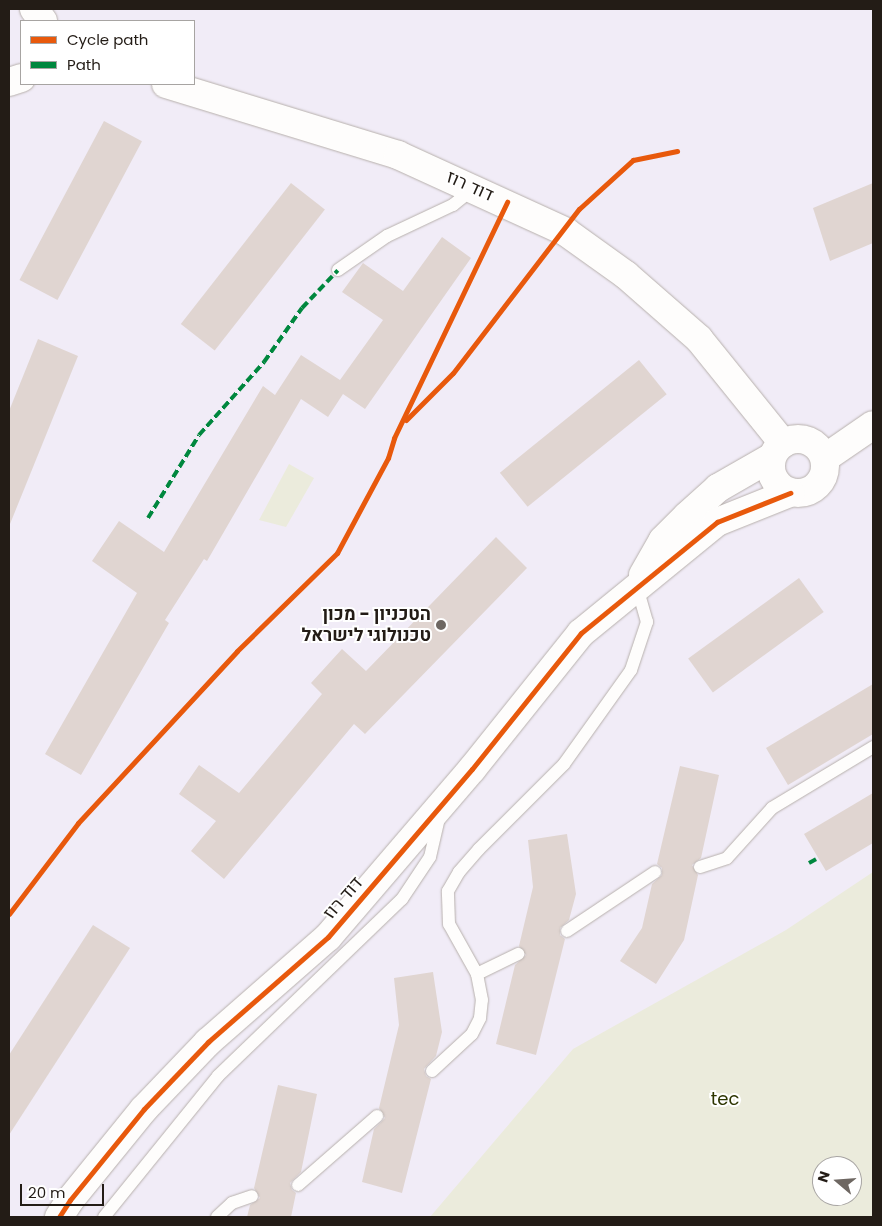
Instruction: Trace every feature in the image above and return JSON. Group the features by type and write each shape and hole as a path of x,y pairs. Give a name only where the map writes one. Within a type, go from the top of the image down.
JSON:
{"street":[{"path":"34,9 43,20"},
{"name":"דוד רוז","path":"169,85 398,155 474,188 566,232 626,275 699,339 778,450"},
{"path":"825,458 873,425"},
{"path":"637,588 659,546 687,516 718,488 791,440 808,440 825,458 824,475 815,488 799,494 790,493 777,483 772,475 778,450"},
{"name":"דוד רוז","path":"60,1217 70,1200 144,1109 208,1042 328,937 442,805 581,634 718,522 790,493"}],"lane":[{"path":"338,270 387,236 453,205 474,188"},
{"path":"432,1071 472,1034 480,1018 482,1000 477,974 449,924 448,891 459,872 479,849 564,764 631,670 647,622 637,588"},
{"path":"700,867 727,858 772,808 873,747"},
{"path":"104,1217 218,1076 402,899 430,857 442,805"},
{"path":"567,931 655,872"},
{"path":"477,974 518,954"},
{"path":"298,1185 377,1116"},
{"path":"217,1217 232,1203 252,1196"}],"shaded area":[{"name":"הטכניון - מכון טכנולוגי לישראל","path":"9,9 873,9 873,1217 9,1217"}],"green space":[{"path":"289,464 314,478 286,527 259,520"},
{"name":"tec","path":"873,872 873,1217 430,1217 573,1049 786,930"}],"building":[{"path":"104,121 142,141 57,300 19,280"},
{"path":"291,183 325,209 215,351 181,324"},
{"path":"873,183 873,243 830,261 813,208"},
{"path":"442,237 471,258 365,409 343,394 328,417 301,399 207,561 204,559 165,620 169,623 81,775 45,754 137,593 92,561 119,521 164,552 263,386 275,395 301,355 340,380 383,320 342,292 363,263 403,291"},
{"path":"38,339 78,356 10,524 9,411"},
{"path":"639,360 667,394 528,507 500,473"},
{"path":"496,537 527,568 365,734 354,724 224,879 191,851 216,821 179,794 199,765 239,793 322,694 311,683 342,649 366,671"},
{"path":"799,578 824,612 713,693 688,659"},
{"path":"873,684 873,734 788,785 766,748"},
{"path":"680,766 719,775 701,858 692,865 698,875 684,940 656,984 620,961 642,928 652,884 662,875 662,868 657,864"},
{"path":"873,793 873,843 826,871 804,834"},
{"path":"567,834 576,894 569,920 560,928 560,935 565,939 536,1055 496,1044 515,965 526,955 519,946 533,887 528,840"},
{"path":"93,925 130,948 9,1135 9,1055"},
{"path":"433,972 442,1032 436,1056 424,1069 426,1076 431,1079 402,1193 362,1182 374,1129 385,1118 379,1108 399,1025 394,978"},
{"path":"278,1085 317,1094 301,1172 290,1183 292,1190 296,1193 291,1217 247,1217 250,1205 260,1198 254,1188"}],"marked path":[{"path":"148,518 199,435 264,362 302,308 338,270"},
{"path":"809,863 818,858"}],"cycle path":[{"path":"406,420 453,373 579,209 633,160 677,151"},
{"path":"9,914 78,823 237,651 337,553 388,458 394,438 507,202"},
{"path":"59,1217 70,1200 144,1109 208,1042 328,937 472,769 581,633 717,522 790,493"}],"place":[{"name":"הטכניון - מכון טכנולוגי לישראל","path":"441,625"}]}
